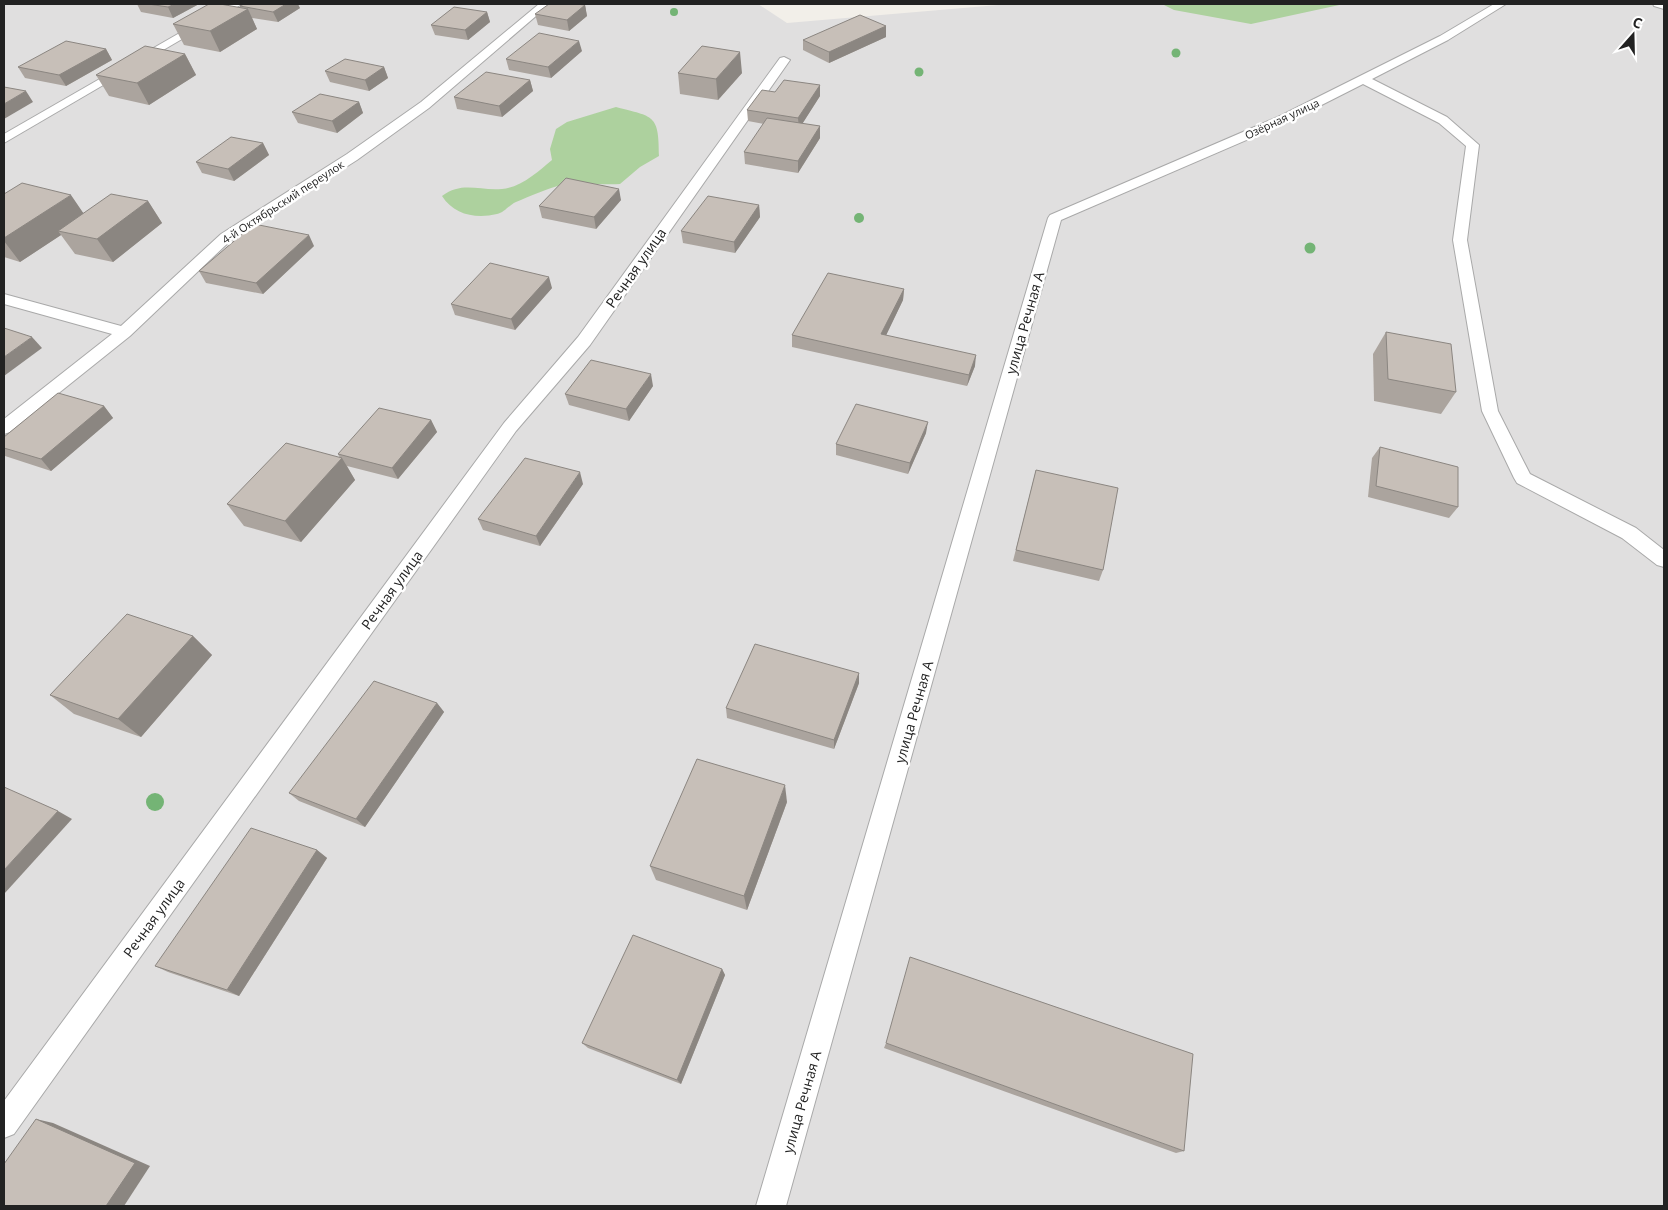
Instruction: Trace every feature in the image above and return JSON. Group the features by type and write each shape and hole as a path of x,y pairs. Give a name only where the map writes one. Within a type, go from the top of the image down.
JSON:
{"lane":[{"path":"4,138 237,4"},
{"name":"4-й Октябрьский переулок","path":"4,428 124,332 226,237 352,157 425,105 545,4"},
{"name":"Озёрная улица","path":"1055,218 1284,119 1365,80 1444,38 1501,4"},
{"path":"1658,4 1664,6"},
{"name":"Речная улица","path":"4,1124 510,427 584,341 784,60"},
{"path":"1365,80 1443,120 1473,145 1460,240 1490,411 1523,478 1629,533 1664,560"},
{"name":"улица Речная А","path":"772,1206 1055,218"},
{"path":"4,299 124,332"}],"shaded area":[{"path":"4,4 758,4 787,23 1010,4 1664,4 1664,1206 4,1206"}],"green space":[{"path":"1162,4 1344,4 1251,24 1174,10"},
{"path":"616,107 639,113 652,120 658,132 659,142 659,156 640,167 620,184 570,184 558,186 516,202 500,213 481,216 466,214 453,208 442,196 449,191 464,188 502,189 516,186 552,160 550,149 556,129 567,122"}],"building":[{"path":"148,4 175,4 168,7"},
{"path":"209,4 248,9 210,31 173,24"},
{"path":"244,4 286,4 273,12 240,6"},
{"path":"549,4 585,5 567,20 535,14"},
{"path":"454,7 487,12 465,30 431,25"},
{"path":"860,15 886,26 829,52 803,40"},
{"path":"539,33 579,41 548,67 506,59"},
{"path":"66,41 106,49 59,75 18,67"},
{"path":"145,46 185,54 137,83 96,75"},
{"path":"702,46 740,52 716,79 678,73"},
{"path":"345,59 384,67 365,80 325,71"},
{"path":"486,72 530,80 499,106 454,97"},
{"path":"784,80 820,85 798,118 747,110 762,90 775,92"},
{"path":"4,87 26,91 4,104"},
{"path":"320,94 359,102 332,121 292,112"},
{"path":"767,118 820,126 798,161 744,152"},
{"path":"231,137 263,143 228,169 196,162"},
{"path":"566,178 619,189 594,217 539,206"},
{"path":"22,183 71,195 4,238 4,194"},
{"path":"111,194 148,201 97,239 58,231"},
{"path":"708,196 759,205 734,242 681,231"},
{"path":"254,224 309,235 256,283 199,271"},
{"path":"490,263 549,277 511,319 451,304"},
{"path":"828,273 904,289 881,334 976,355 969,375 792,335"},
{"path":"4,328 32,337 4,357"},
{"path":"1386,332 1451,344 1456,392 1388,379"},
{"path":"591,360 651,374 626,409 565,394"},
{"path":"58,393 104,406 41,459 4,448 4,437"},
{"path":"856,404 928,422 910,463 836,444"},
{"path":"379,408 431,420 392,468 338,454"},
{"path":"286,443 342,458 285,521 227,504"},
{"path":"1380,447 1458,467 1458,507 1376,486"},
{"path":"525,458 580,472 536,536 478,519"},
{"path":"1036,470 1118,488 1103,570 1016,550"},
{"path":"127,614 193,636 118,719 50,695"},
{"path":"755,644 859,673 834,740 726,708"},
{"path":"374,681 437,703 356,819 289,793"},
{"path":"697,759 785,785 744,896 650,866"},
{"path":"4,787 58,811 4,870"},
{"path":"251,828 317,850 227,990 155,966"},
{"path":"633,935 722,969 677,1080 582,1043"},
{"path":"910,957 1193,1054 1184,1151 886,1043"},
{"path":"36,1119 135,1163 106,1206 4,1206 4,1164"}]}
